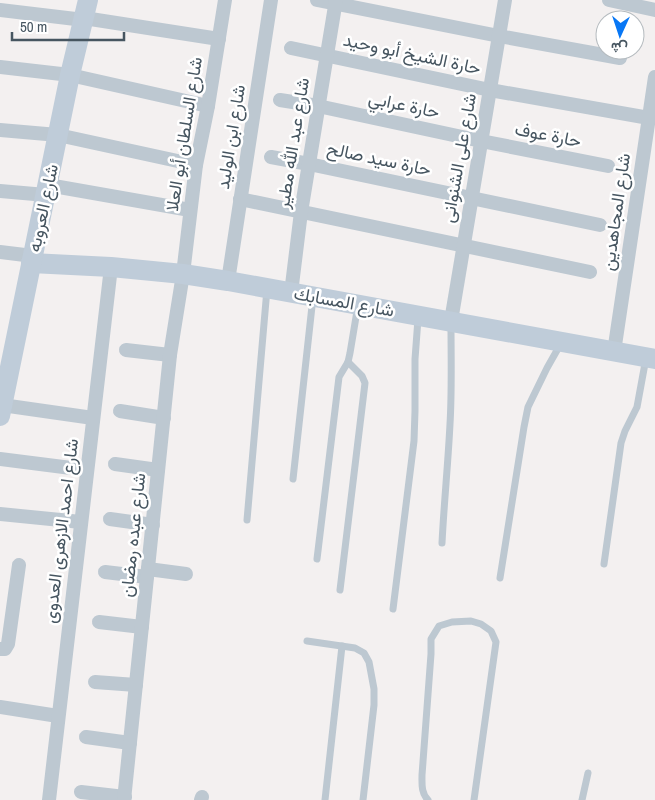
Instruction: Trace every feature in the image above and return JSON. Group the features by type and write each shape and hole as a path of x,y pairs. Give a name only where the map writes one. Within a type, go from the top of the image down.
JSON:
{"street":[{"name":"شارع السلطان أبو العلا","path":"183,274 196,165 208,106 225,0"},
{"name":"شارع ابن الوليد","path":"228,281 271,0"},
{"path":"317,0 595,53"},
{"name":"شارع على الشنوانى","path":"451,321 505,0"},
{"path":"609,0 655,10"},
{"name":"شارع عبد الله مطير","path":"291,293 301,212 335,2"},
{"path":"0,10 85,13 219,39"},
{"name":"شارع العروبه","path":"1,411 70,75 85,13"},
{"name":"حارة الشيخ أبو وحيد","path":"291,48 490,90 648,118"},
{"path":"0,67 70,75 208,106"},
{"name":"شارع المجاهدين","path":"614,352 655,78"},
{"name":"حارة عرابي","path":"280,100 318,106 481,142"},
{"path":"0,130 58,135 196,165"},
{"name":"حارة عوف","path":"481,142 608,166"},
{"name":"حارة سيد صالح","path":"271,157 600,225"},
{"path":"0,191 47,190 190,210"},
{"path":"240,199 590,272"},
{"path":"0,252 32,259"},
{"name":"شارع المسابك","path":"32,259 183,274 228,281 650,358"},
{"name":"شارع احمد الازهرى العدوى","path":"49,800 110,267"},
{"name":"شارع عبده رمضان","path":"124,799 170,355 183,274"},
{"path":"126,350 170,355"},
{"path":"1,411 93,418"},
{"path":"120,412 164,418"},
{"path":"0,458 87,470"},
{"path":"115,464 158,470"},
{"path":"0,514 81,522"},
{"path":"110,520 153,525"},
{"path":"0,649 4,649 8,644 19,565"},
{"path":"105,572 186,574"},
{"path":"99,622 142,627"},
{"path":"95,682 136,685"},
{"path":"0,707 58,716"},
{"path":"86,737 130,742"},
{"path":"81,792 124,799"}],"lane":[{"path":"247,520 268,288"},
{"path":"293,479 313,297"},
{"path":"317,559 339,377 348,362 358,305"},
{"path":"393,609 414,441 415,359 418,316"},
{"path":"442,543 452,382 451,321"},
{"path":"500,578 528,407 561,342"},
{"path":"604,564 621,443 637,407 650,358"},
{"path":"340,590 365,383 362,376 348,362"},
{"path":"428,800 423,793 422,775 431,639 439,626 452,622 470,621 481,624 491,630 496,642 474,800"},
{"path":"307,641 355,648 364,653 369,662 374,689 374,705 363,800"},
{"path":"325,800 342,646"},
{"path":"582,800 588,773"}]}
